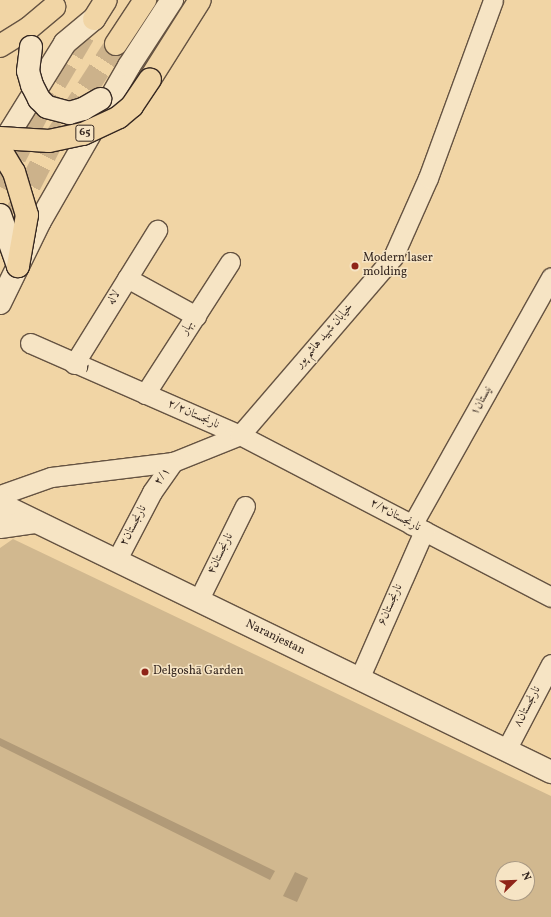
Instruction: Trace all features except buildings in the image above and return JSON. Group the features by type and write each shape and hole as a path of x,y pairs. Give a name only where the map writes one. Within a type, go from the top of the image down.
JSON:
{"main road":[{"path":"18,266 27,215 14,172 0,148 65,43 94,18 106,0"},
{"path":"116,44 145,0"},
{"path":"0,303 40,221 129,66 172,0"},
{"name":"65","path":"0,138 49,141 83,134 119,117 132,106 200,0"},
{"path":"57,4 40,26 31,47 28,71 32,85 39,99 47,107 69,113 83,109 100,99 129,66"},
{"path":"0,46 29,28 57,4"},
{"path":"0,215 18,266"},
{"name":"Naranjestan","path":"0,504 551,772"},
{"path":"0,527 35,522"}],"street":[{"name":"خیابان شهید هاشم پور","path":"0,495 51,477 173,462 240,435 393,258 428,178 493,0"},
{"name":"لاله ‍","path":"74,364 157,230"},
{"name":"بهار","path":"146,394 230,262"},
{"name":"۱نیستان","path":"418,528 551,277"},
{"path":"127,278 196,316"},
{"name":"۱","path":"30,343 74,364 146,394"},
{"name":"۲/۲نارنجستان","path":"146,394 240,435"},
{"name":"۲/۳نارنجستان","path":"240,435 551,597"},
{"name":"۲/۱","path":"152,492 173,462"},
{"name":"۲نارنجستان","path":"116,561 152,492"},
{"name":"۴نارنجستان","path":"198,601 245,506"},
{"name":"۶نارنجستان","path":"359,679 418,528"},
{"name":"۸نارنجستان","path":"506,750 551,664"}],"shaded area":[{"name":"Delgoshā Garden","path":"13,539 551,796 551,917 0,917 0,548"},
{"path":"0,738 275,871 270,880 0,746"},
{"path":"295,872 308,878 297,902 283,896"}],"tunnel":[{"path":"0,187 39,111 91,23"},
{"path":"0,244 51,144 116,44"}],"place":[{"name":"Modern laser molding","path":"355,266"},
{"name":"Delgoshā Garden","path":"145,672"}]}
